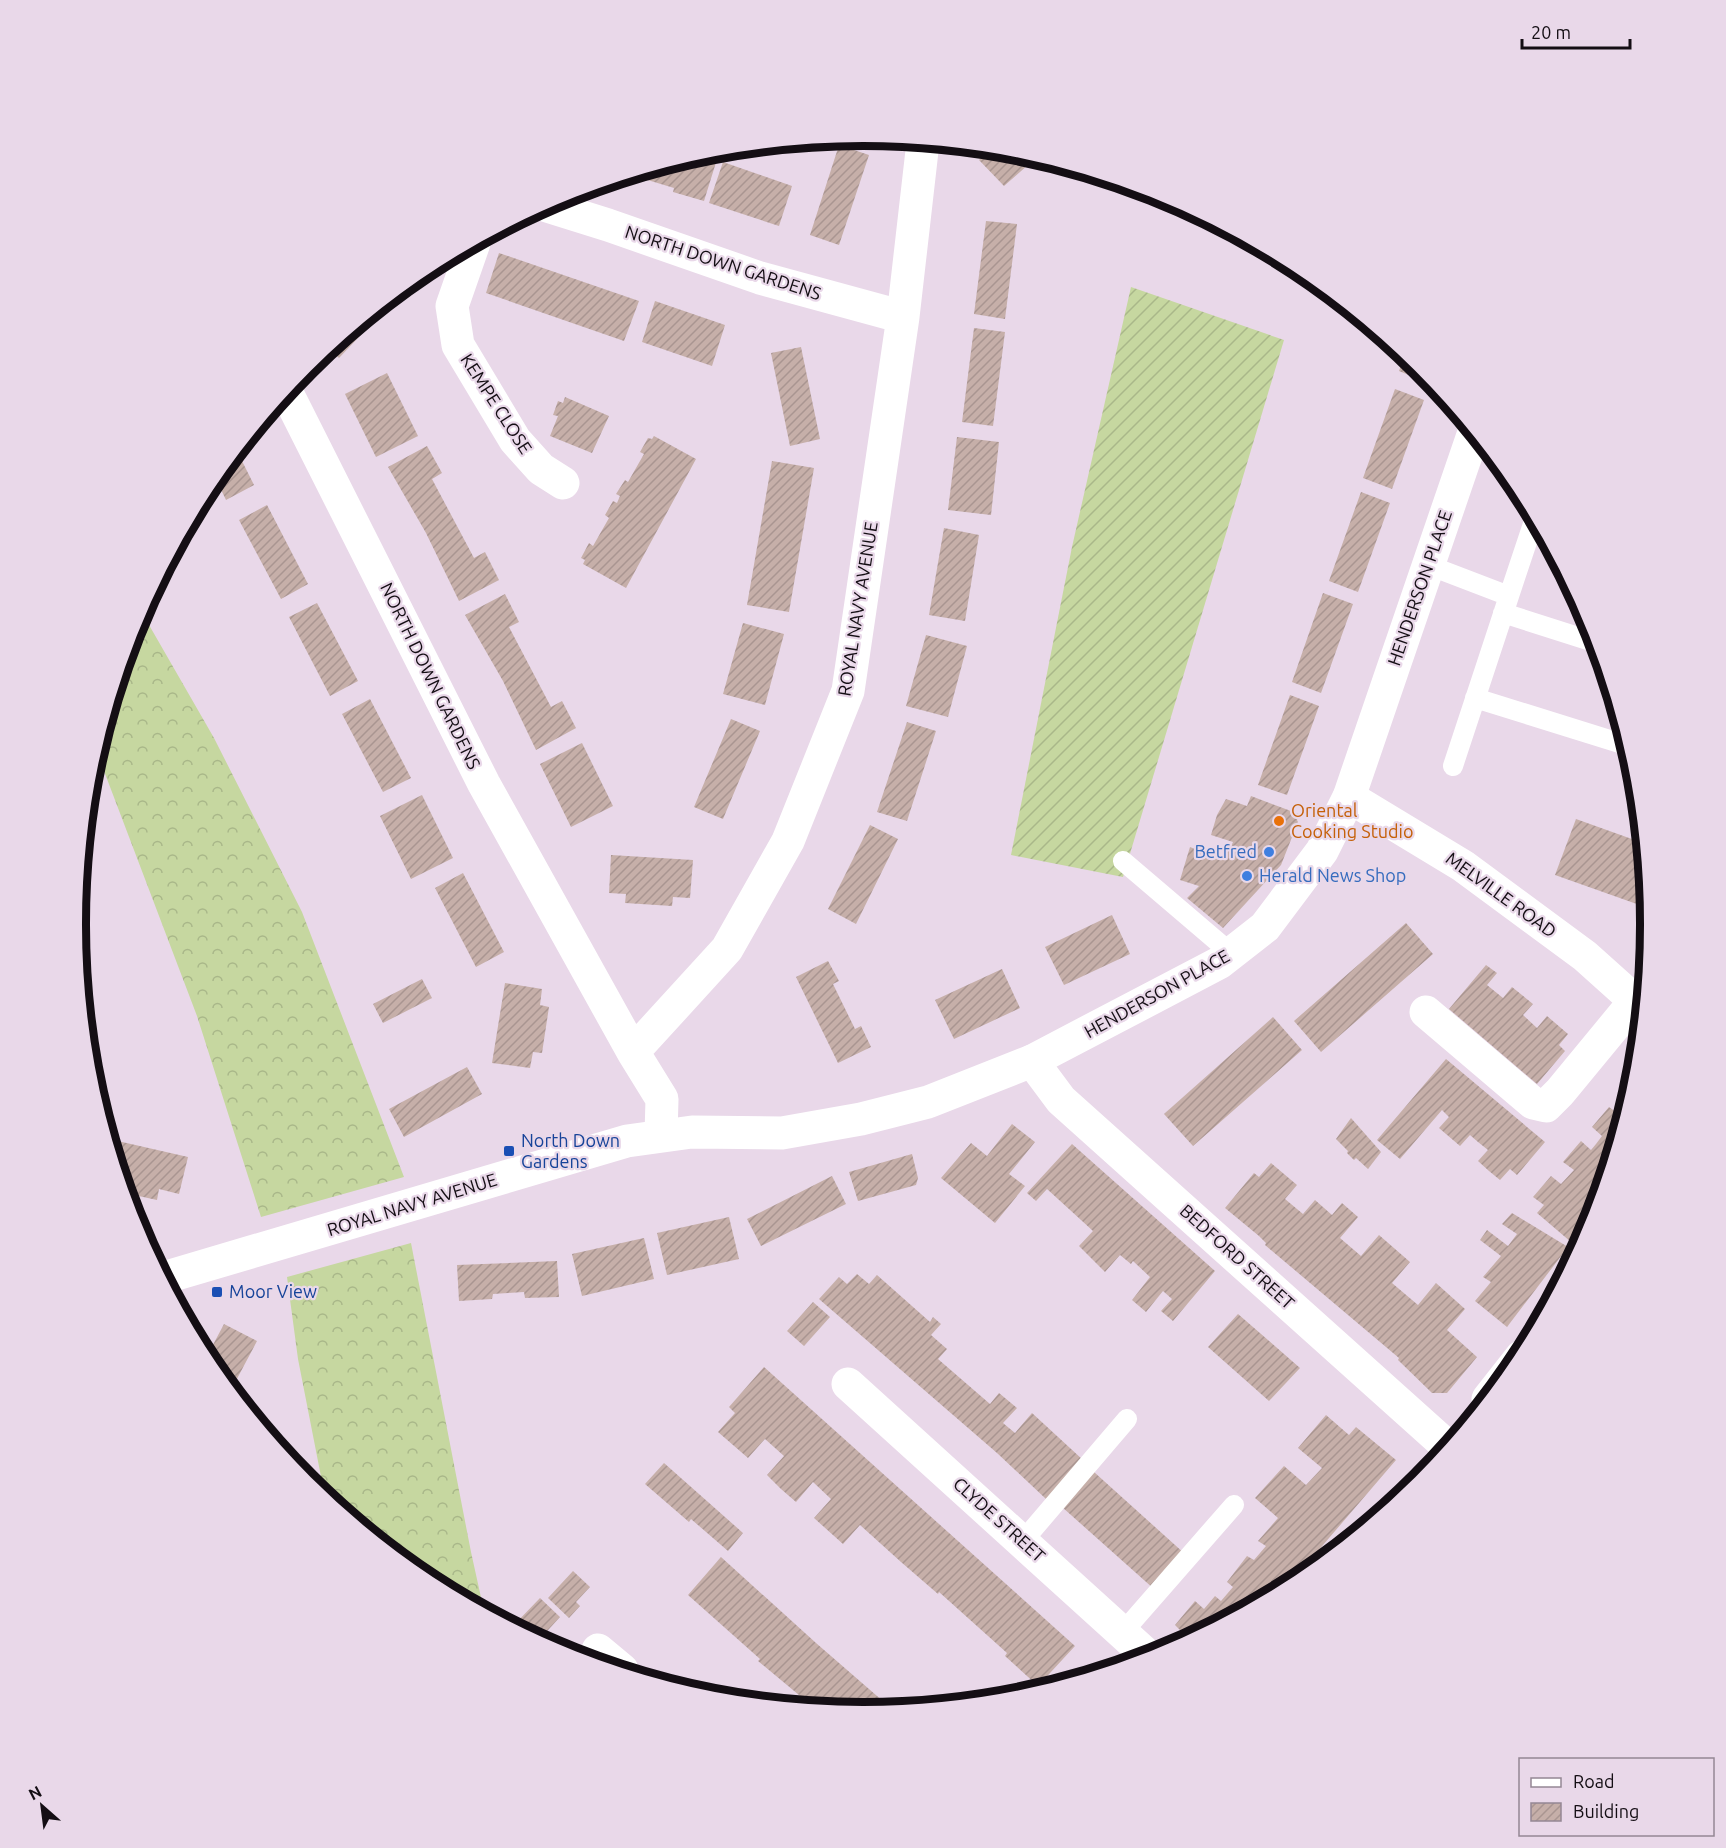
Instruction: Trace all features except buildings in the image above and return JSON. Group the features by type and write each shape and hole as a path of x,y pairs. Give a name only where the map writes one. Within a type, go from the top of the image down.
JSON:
{"street":[{"name":"ROYAL NAVY AVENUE","path":"633,1052 727,949 788,842 848,691 903,317 922,149"},
{"name":"NORTH DOWN GARDENS","path":"557,210 760,278 903,317"},
{"name":"KEMPE CLOSE","path":"470,253 452,306 458,345 515,440 541,469 562,483"},
{"name":"NORTH DOWN GARDENS","path":"290,399 484,784 633,1052 662,1099 661,1135"},
{"name":"HENDERSON PLACE","path":"661,1135 692,1131 782,1133 861,1119 928,1102 1032,1061 1220,963 1265,927 1322,851 1349,797 1471,440"},
{"name":"MELVILLE ROAD","path":"1349,797 1463,866 1585,956 1636,1003"},
{"path":"1426,1012 1533,1103 1546,1106 1636,1009"},
{"name":"BEDFORD STREET","path":"1032,1061 1061,1100 1443,1442"},
{"name":"ROYAL NAVY AVENUE","path":"170,1276 627,1141 661,1135"},
{"name":"CLYDE STREET","path":"848,1384 1141,1649"}],"lane":[{"path":"1453,766 1532,528"},
{"path":"1428,565 1506,605 1586,639"},
{"path":"1475,698 1619,743"},
{"path":"1123,861 1232,954"},
{"path":"1022,1542 1127,1419"},
{"path":"1123,1632 1234,1505"}],"green space":[{"path":"1131,287 1284,340 1123,877 1011,855 1072,547"},
{"path":"147,622 214,738 302,912 404,1177 261,1217 197,1016 102,765 127,674"},
{"path":"411,1243 482,1601 390,1541 350,1509 322,1483 298,1359 287,1277"}],"place":[{"name":"Oriental Cooking Studio","path":"1279,821"},
{"name":"Betfred","path":"1269,852"},
{"name":"Herald News Shop","path":"1247,876"},
{"name":"North Down Gardens","path":"509,1151"},
{"name":"Moor View","path":"217,1292"}]}
